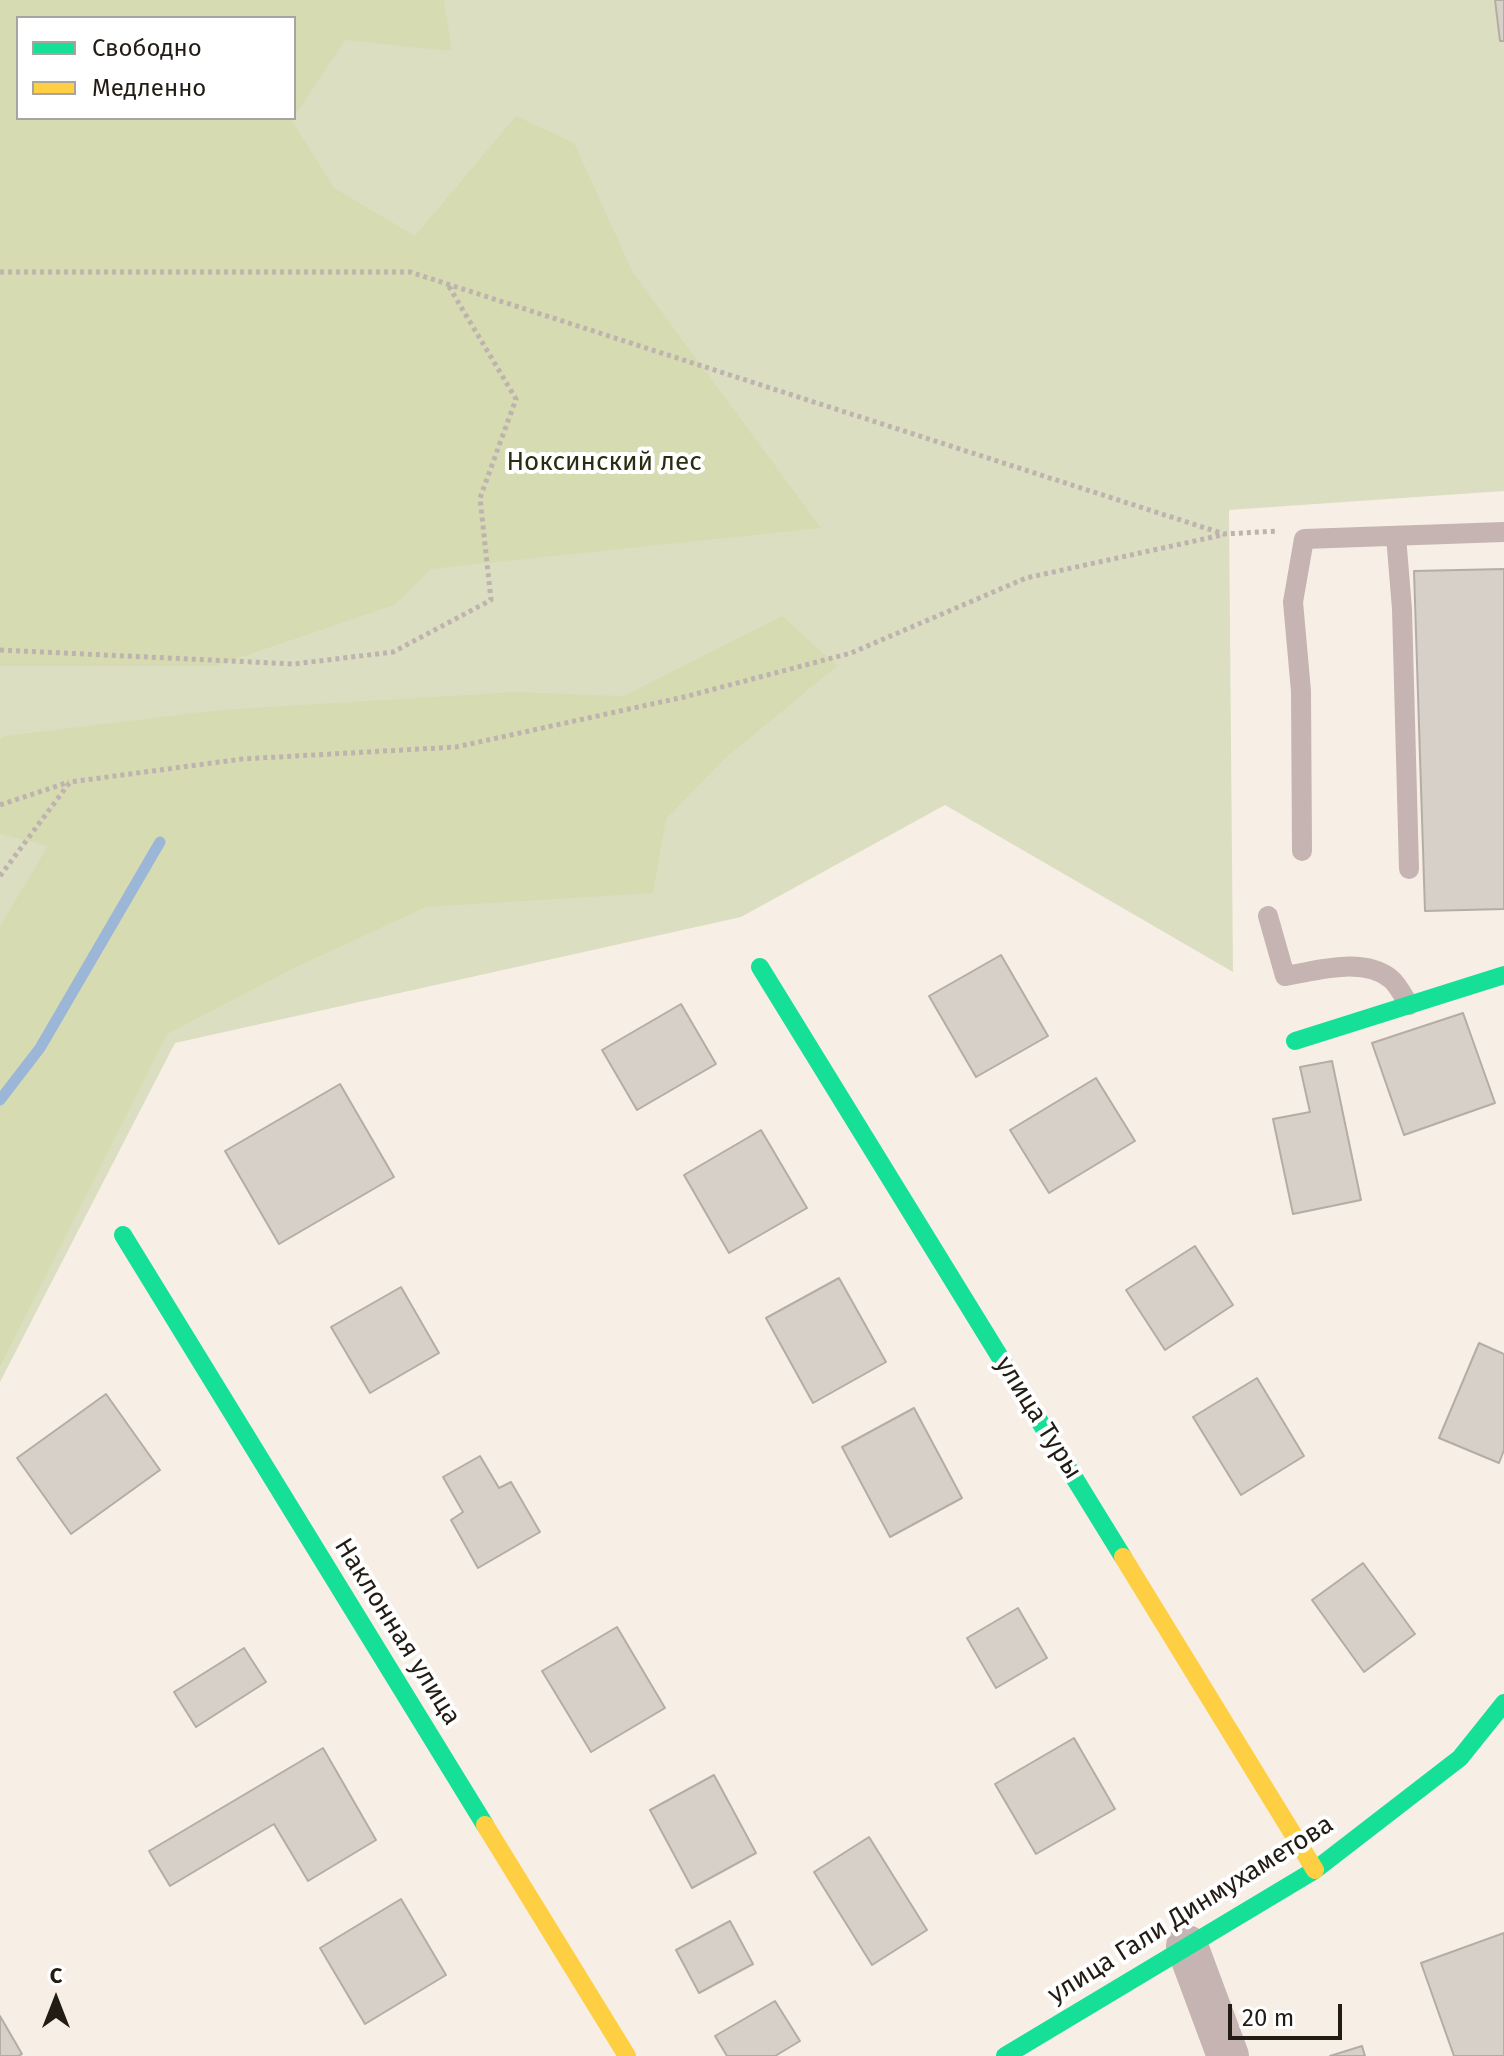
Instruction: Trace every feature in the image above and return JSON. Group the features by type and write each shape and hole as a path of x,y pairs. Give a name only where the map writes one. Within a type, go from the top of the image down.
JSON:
{"street":[{"name":"улица Туры","path":"760,967 1315,1870"},
{"path":"1295,1041 1504,975"},
{"name":"Наклонная улица","path":"123,1235 627,2056"},
{"name":"улица Гали Динмухаметова","path":"1005,2056 1315,1870 1460,1758 1504,1703"},
{"path":"1187,1946 1228,2056"}],"lane":[{"path":"1302,851 1301,691 1293,602 1304,539 1504,532"},
{"path":"1396,536 1402,609 1409,869"},
{"path":"1268,916 1285,976 1344,967 1373,970 1392,980 1409,1005"}],"path":[{"path":"0,272 410,272 1224,534"},
{"path":"0,650 294,664 393,652 491,600 480,498 516,399 448,285"},
{"path":"0,805 70,782 242,759 456,747 517,734 684,697 851,653 1026,578 1224,534 1287,530"},
{"path":"0,876 70,782"}],"green space":[{"name":"Ноксинский лес","path":"0,0 1504,0 1504,491 1229,510 1233,972 945,805 741,917 175,1043 0,1382"},
{"path":"0,0 444,0 452,51 345,40 296,114 296,16 16,16 16,120 292,120 334,188 415,236 516,116 574,143 633,273 821,528 431,569 394,605 215,666 0,666"},
{"path":"782,616 837,666 724,759 666,819 653,893 426,907 296,967 167,1034 0,1367 0,926 48,846 0,834 0,739 4,736 220,710 514,692 624,696"}],"building":[{"path":"1495,0 1504,0 1504,41 1500,41"},
{"path":"1504,569 1504,909 1425,911 1414,571"},
{"path":"1001,955 1048,1036 976,1077 929,996"},
{"path":"681,1004 716,1064 637,1110 602,1050"},
{"path":"1463,1013 1495,1103 1404,1135 1372,1043"},
{"path":"1332,1061 1361,1200 1293,1214 1273,1119 1310,1112 1300,1067"},
{"path":"1096,1078 1135,1141 1049,1193 1010,1130"},
{"path":"340,1084 394,1177 279,1244 225,1151"},
{"path":"761,1130 807,1208 729,1253 684,1175"},
{"path":"1195,1246 1233,1305 1165,1350 1126,1290"},
{"path":"839,1278 886,1362 813,1403 766,1318"},
{"path":"401,1287 439,1353 370,1393 331,1327"},
{"path":"1479,1343 1504,1354 1504,1450 1499,1463 1439,1438"},
{"path":"1257,1378 1304,1456 1241,1495 1193,1417"},
{"path":"106,1394 160,1470 71,1534 17,1458"},
{"path":"914,1408 962,1498 890,1537 842,1447"},
{"path":"480,1456 499,1488 511,1482 540,1532 478,1568 451,1520 463,1512 443,1477"},
{"path":"1363,1563 1415,1634 1364,1672 1312,1600"},
{"path":"1018,1608 1047,1658 996,1688 967,1638"},
{"path":"617,1627 665,1708 591,1752 542,1671"},
{"path":"244,1648 266,1682 196,1727 174,1692"},
{"path":"1074,1738 1115,1809 1036,1854 995,1784"},
{"path":"323,1748 376,1840 308,1881 274,1824 170,1886 149,1851"},
{"path":"714,1775 756,1853 692,1888 650,1810"},
{"path":"869,1837 927,1930 872,1965 814,1872"},
{"path":"401,1899 446,1975 365,2024 320,1948"},
{"path":"730,1921 753,1964 699,1993 676,1950"},
{"path":"1504,1933 1504,2056 1454,2056 1421,1963"},
{"path":"775,2001 800,2041 775,2056 727,2056 715,2036"},
{"path":"0,2016 22,2054 0,2056"},
{"path":"1362,2046 1365,2056 1330,2056"}],"waterway":[{"path":"0,1100 40,1048 160,842"}],"traffic: fast":[{"path":"760,967 1123,1557"},
{"path":"1295,1041 1504,975"},
{"path":"123,1235 485,1825"},
{"path":"1005,2056 1315,1870 1460,1758 1504,1703"}],"traffic: slow":[{"path":"1123,1557 1315,1870"},
{"path":"485,1825 627,2056"}]}
